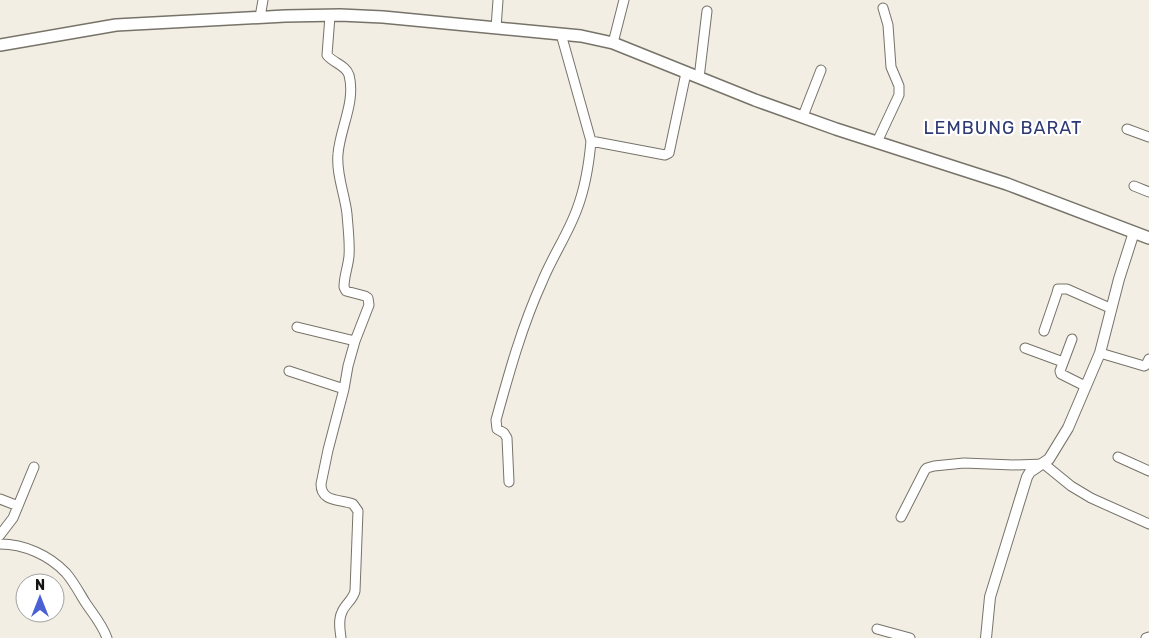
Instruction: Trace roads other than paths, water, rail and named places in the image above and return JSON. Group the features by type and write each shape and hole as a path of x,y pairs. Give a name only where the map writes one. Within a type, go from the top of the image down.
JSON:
{"main road":[{"path":"0,45 116,25 260,17 383,17 581,36 613,43 754,100 836,129 1008,184 1149,238"}],"street":[{"path":"260,17 263,0"},
{"path":"496,28 498,0"},
{"path":"613,43 624,0"},
{"path":"877,142 900,95 900,86 892,67 888,26 883,8"},
{"path":"699,78 707,11"},
{"path":"330,16 327,55 331,60 345,68 350,83 349,104 338,155 338,165 347,213 349,246 344,286 346,291 368,298 369,306 355,341 321,484 321,490 329,499 353,504 358,511 355,590 354,597 341,612 341,638"},
{"path":"509,482 507,438 504,433 497,429 496,420 526,319 577,209 588,165 591,142 561,34"},
{"path":"802,116 821,70"},
{"path":"591,142 665,155 669,153 686,73"},
{"path":"1127,129 1149,137"},
{"path":"1134,186 1149,192"},
{"path":"986,638 990,597 1027,477 1030,472 1049,460 1068,428 1100,353 1110,308 1134,232"},
{"path":"1044,331 1056,293 1062,288 1110,308"},
{"path":"297,327 355,341"},
{"path":"1072,339 1060,367 1061,374 1085,386"},
{"path":"1025,348 1063,362"},
{"path":"1100,353 1144,366 1148,363 1149,358"},
{"path":"290,371 344,389"},
{"path":"1118,457 1149,471"},
{"path":"901,517 925,470 930,467 964,463 1044,464 1071,486 1091,498 1149,524"},
{"path":"0,535 18,506 34,467"},
{"path":"0,499 18,506"},
{"path":"0,544 24,547 45,556 57,565 66,573 101,624 107,638"},
{"path":"877,628 910,638"}],"district":[{"name":"LEMBUNG BARAT","path":"1003,128"}]}
